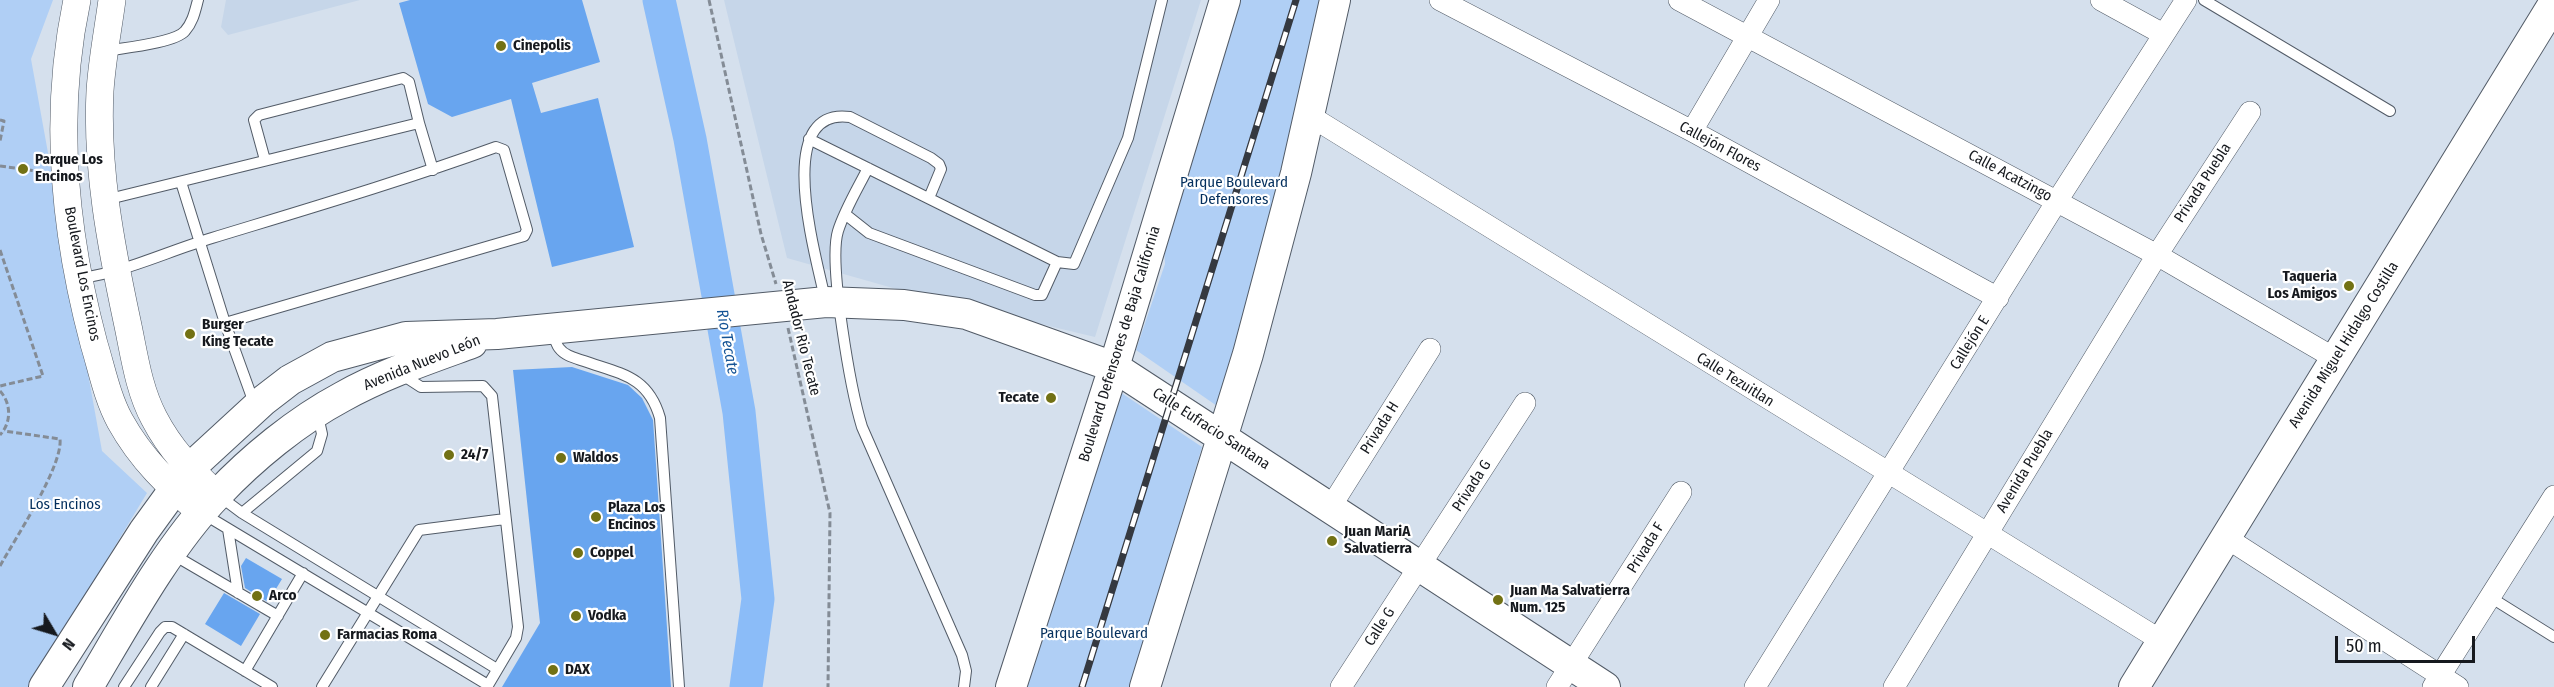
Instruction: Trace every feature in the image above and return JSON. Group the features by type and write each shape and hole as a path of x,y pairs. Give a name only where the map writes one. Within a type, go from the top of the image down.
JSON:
{"main road":[{"name":"Boulevard Defensores de Baja California","path":"1011,687 1114,367 1226,0"},
{"path":"1145,687 1224,437 1310,116 1335,0"},
{"name":"Avenida Miguel Hidalgo Costilla","path":"2133,687 2554,3"},
{"name":"Calle Eufracio Santana","path":"655,318 833,302 904,304 966,314 1114,367 1224,437 1418,568 1564,676 1605,687"},
{"name":"Avenida Nuevo León","path":"44,687 181,479 255,406 290,380 332,357 390,356 497,334 655,318"},
{"name":"Avenida Nuevo León","path":"88,687 172,554 210,504 273,446 317,412 342,397 390,356"}],"street":[{"name":"Boulevard Los Encinos","path":"77,0 65,77 64,175 93,337 108,392 119,419 148,463 181,479 210,504"},
{"name":"Boulevard Los Encinos","path":"112,0 100,90 100,138 105,200 116,271 141,388 153,416 170,445 181,479"},
{"name":"Callejón Flores","path":"1440,0 1692,131 1998,297"},
{"name":"Calle Acatzingo","path":"1679,0 2157,255 2336,359"},
{"path":"1692,131 1769,0"},
{"path":"2101,0 2163,34"},
{"name":"Callejón E","path":"1755,687 2057,201 2186,0"},
{"name":"Privada Puebla","path":"2157,255 2250,112"},
{"name":"Calle Tezuitlan","path":"1310,116 1888,475 1988,532 2162,641"},
{"name":"Avenida Puebla","path":"1894,687 2157,255"},
{"name":"Privada H","path":"1330,508 1430,349"},
{"name":"Privada G","path":"1418,568 1525,403"},
{"name":"Privada F","path":"1564,676 1681,492"},
{"path":"2225,537 2444,683 2490,597 2554,496"},
{"name":"Calle G","path":"1341,687 1418,568"}],"lane":[{"path":"105,51 171,39 184,33 193,18 198,0"},
{"path":"809,139 1057,262 1074,264 1078,260 1128,138 1162,0"},
{"path":"2204,0 2390,111"},
{"path":"264,160 254,120 259,115 403,78 409,82 433,170"},
{"path":"929,198 939,175 939,164 850,117 837,116 826,119 815,129 809,139 803,189 833,302 854,402 862,427 962,655 966,671 964,687"},
{"path":"105,200 419,123"},
{"path":"81,278 116,271 200,242 433,170 496,147 501,148 527,233 225,323"},
{"path":"833,302 838,232 868,168"},
{"path":"181,182 225,323 255,406"},
{"path":"845,214 869,232 1035,295 1042,295 1046,290 1057,262"},
{"path":"551,328 559,348 568,356 637,380 655,401 660,418 679,687"},
{"path":"210,504 228,529 487,686 516,638 518,627 490,391 483,386 422,387 390,356"},
{"path":"242,513 317,451 322,434 317,412"},
{"path":"210,504 242,513 498,669"},
{"path":"322,687 419,530 505,519"},
{"path":"228,529 238,593"},
{"path":"172,554 278,616"},
{"path":"245,671 303,573"},
{"path":"2490,597 2554,637"},
{"path":"124,687 160,632 165,627 172,627 272,687"},
{"path":"151,687 184,634"}],"path":[{"name":"Andador Rio Tecate","path":"710,0 776,307 830,513 828,687"},
{"path":"0,120 4,121 0,141"},
{"path":"0,166 64,175"},
{"path":"0,250 43,376 0,386"},
{"path":"0,391 6,397 10,413 4,431 0,435"},
{"path":"0,566 54,468 61,448 60,439 4,431"}],"shaded area":[{"path":"226,0 360,0 228,35 221,27"},
{"path":"724,0 1201,0 1095,337 907,292 787,258"}],"green space":[{"name":"Los Encinos","path":"0,0 53,0 31,59 102,451 147,493 30,687 0,687"},
{"name":"Parque Boulevard Defensores","path":"1241,0 1321,0 1305,138 1220,408 1136,350 1165,264 1164,245"},
{"name":"Parque Boulevard","path":"1120,392 1202,447 1130,687 1024,687"}],"building":[{"path":"410,0 582,0 600,62 532,83 541,113 598,98 634,247 552,267 511,99 452,117 428,104 399,3"},
{"name":"Plaza Los Encinos","path":"572,367 628,385 642,398 653,420 671,687 502,687 540,623 513,370"},
{"path":"246,558 282,579 268,602 245,588 241,566"},
{"path":"224,593 260,614 241,646 205,624"}],"waterway":[{"name":"Río Tecate","path":"659,0 690,139 739,412 758,599 746,687"}],"railway":[{"path":"1082,687 1296,0"}],"place":[{"name":"Cinepolis","path":"501,46"},
{"name":"Parque Los Encinos","path":"23,169"},
{"name":"Taqueria Los Amigos","path":"2349,286"},
{"name":"Burger King Tecate","path":"190,334"},
{"name":"Tecate","path":"1051,398"},
{"name":"24/7","path":"449,455"},
{"name":"Waldos","path":"561,458"},
{"name":"Plaza Los Encinos","path":"596,517"},
{"name":"Juan MariA Salvatierra","path":"1332,541"},
{"name":"Coppel","path":"578,553"},
{"name":"Arco","path":"257,596"},
{"name":"Juan Ma Salvatierra Num. 125","path":"1498,600"},
{"name":"Vodka","path":"576,616"},
{"name":"Farmacias Roma","path":"325,635"},
{"name":"DAX","path":"553,670"}]}
